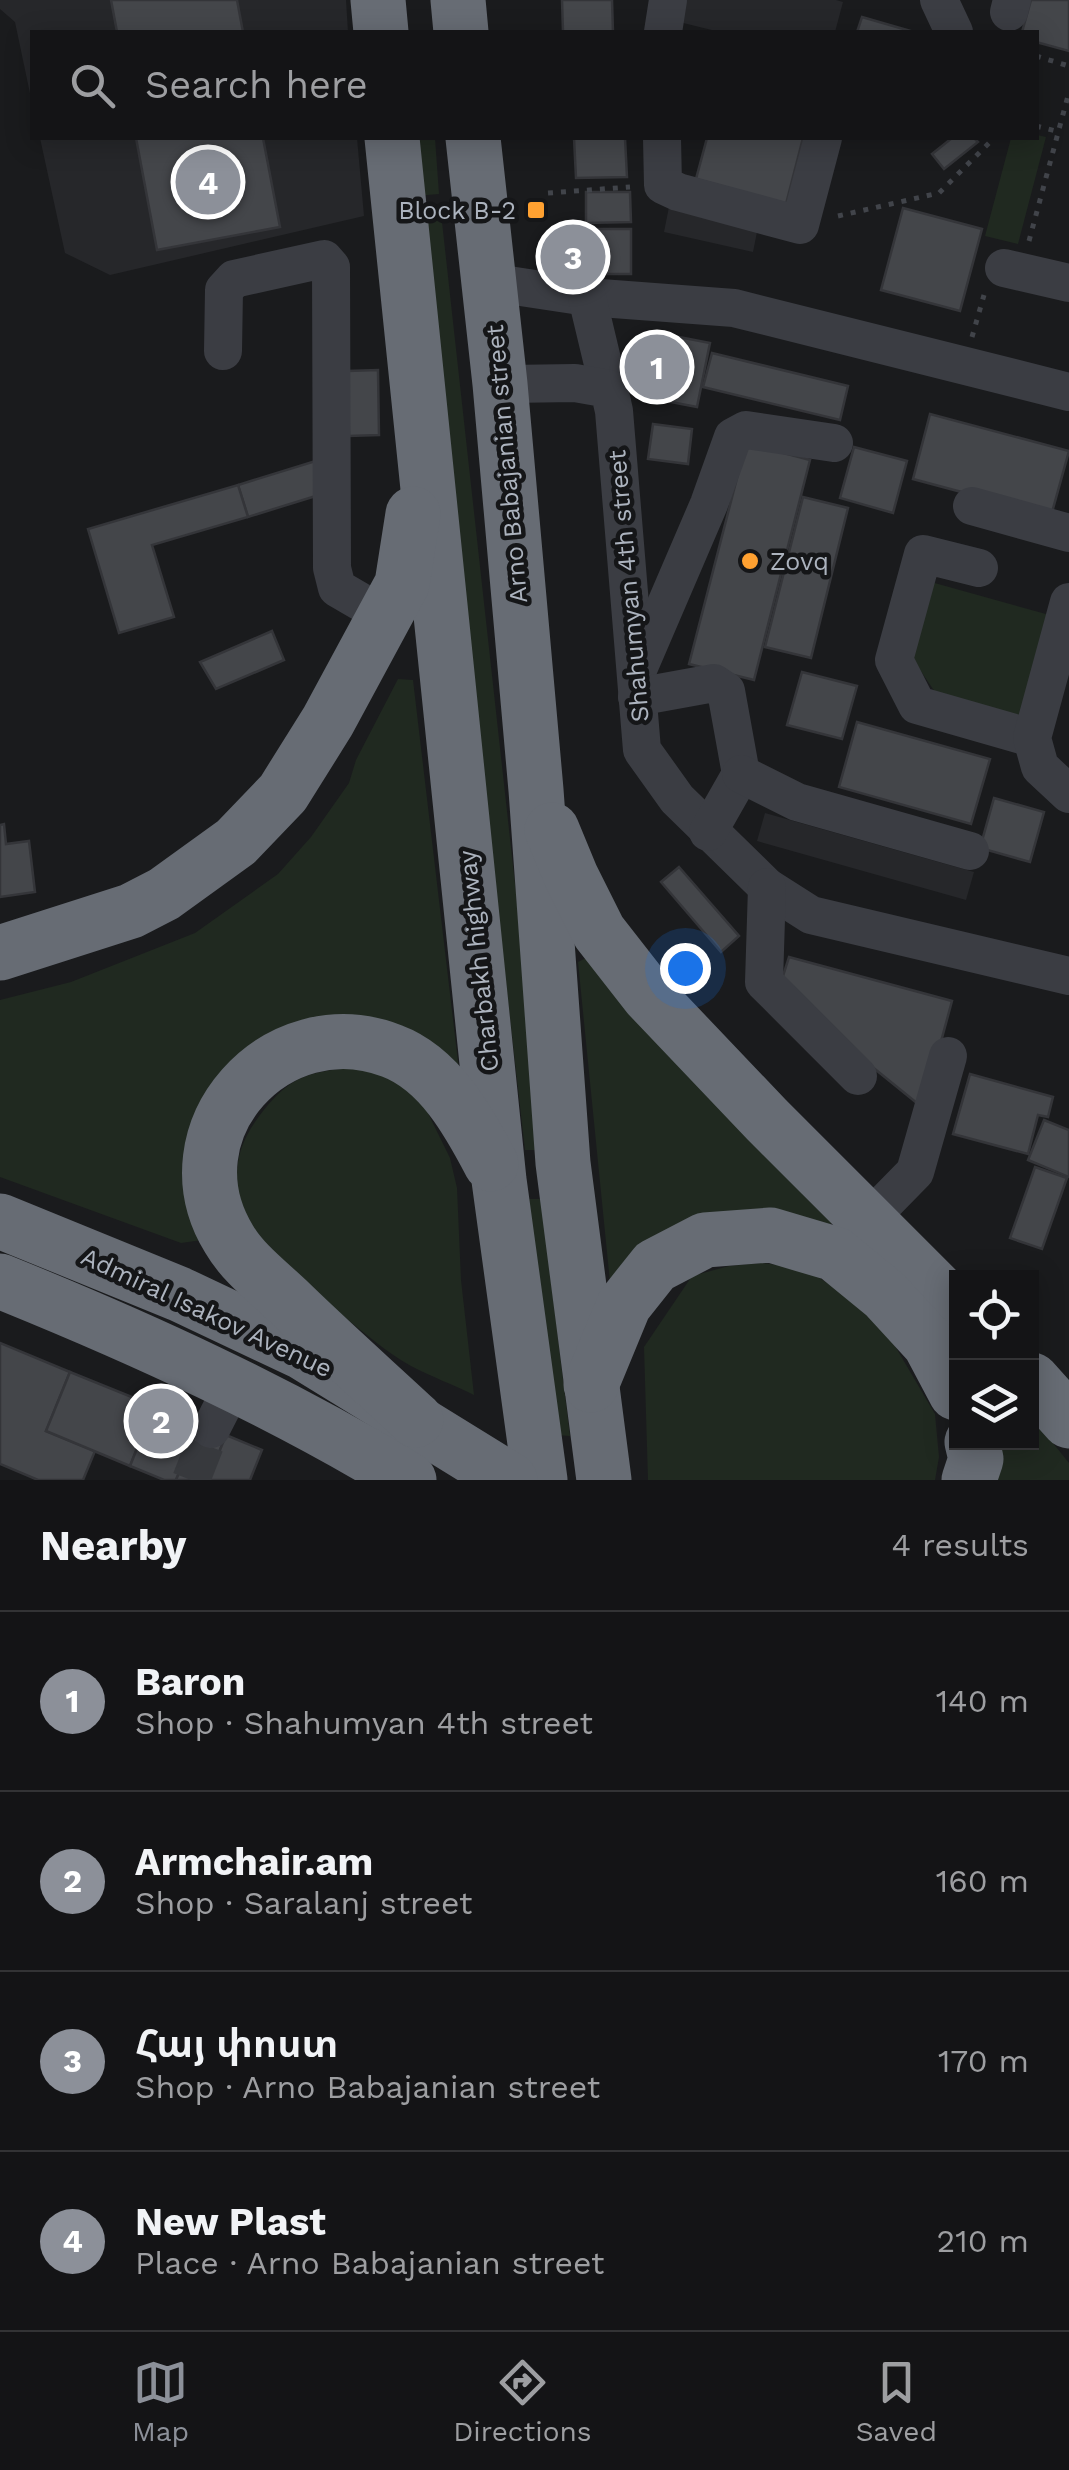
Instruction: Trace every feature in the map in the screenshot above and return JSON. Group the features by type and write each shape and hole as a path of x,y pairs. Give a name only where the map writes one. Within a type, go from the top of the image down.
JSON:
{"highway":[{"path":"378,0 381,30"},
{"path":"0,953 130,911 202,869 236,842 282,793 328,721 402,584 424,442 392,140"},
{"name":"Arno Babajanian street","path":"473,140 500,384 536,790"},
{"name":"Charbakh highway","path":"424,442 499,1174 540,1480"},
{"path":"536,790 563,1163 604,1480"},
{"path":"536,790 592,918 629,971 662,1010 949,1301"},
{"path":"428,1428 319,1331 230,1242 215,1211 208,1160 228,1106 260,1068 310,1046 363,1044 394,1051 426,1073 468,1118 499,1174 563,1163"},
{"name":"Admiral Isakov Avenue","path":"0,1221 179,1294 286,1345 510,1480"},
{"path":"590,1388 624,1305 655,1266 705,1240 771,1235 835,1254 885,1295 930,1344 949,1380"},
{"name":"Admiral Isakov Avenue","path":"0,1281 120,1329 223,1407 409,1480"},
{"path":"1039,1388 1069,1421"},
{"path":"969,1480 976,1459 974,1450"}],"street":[{"path":"663,30 668,0"},
{"path":"939,0 953,30"},
{"path":"662,140 664,185 800,224 822,140"},
{"path":"678,192 685,140"},
{"path":"223,351 224,290 234,279 310,260 324,259 331,267 332,568 337,588 385,616"},
{"path":"1004,268 1069,284"},
{"path":"489,282 586,297 734,308 1069,392"},
{"name":"Shahumyan 4th street","path":"586,297 615,430 642,750 676,798 767,887 812,915 1069,976"},
{"path":"500,384 576,383 609,389"},
{"path":"708,832 740,774 726,690 714,683 636,686 733,437 746,430 834,444"},
{"path":"972,506 1069,532"},
{"path":"979,568 923,554 894,660 917,705 1032,738"},
{"path":"1069,602 1032,738 1040,766 1069,794"},
{"path":"740,774 797,802 970,851"},
{"path":"767,887 764,982 858,1076"},
{"path":"868,1220 915,1172 948,1056"}],"path":[{"path":"1039,57 1069,66"},
{"path":"973,334 988,277 1025,256 1069,92"},
{"path":"1039,127 1060,132"},
{"path":"800,224 939,193 992,140"},
{"path":"548,193 633,187"}],"shaded area":[{"path":"0,0 346,0 348,30 30,30 30,93 15,22 0,9"},
{"path":"680,0 843,2 836,30 712,30 675,21"},
{"path":"1046,137 1018,244 985,236 1010,140"},
{"path":"40,140 357,140 364,216 110,275 65,253"},
{"path":"409,140 435,140 439,194 415,196"},
{"path":"669,207 758,227 753,252 664,232"},
{"path":"441,213 516,893 538,1150 525,1150 419,215"},
{"path":"931,582 1053,616 1023,721 939,698 910,655"},
{"path":"398,679 413,680 459,1070 275,1043 202,1240 181,1243 0,1177 0,1000 71,982 195,933 278,874 311,837 349,783 356,760"},
{"path":"765,813 974,872 966,900 757,841"},
{"path":"586,958 834,1219 826,1230 610,1282 578,962"},
{"path":"373,1066 420,1097 450,1158 457,1188 461,1280 474,1395 402,1361 297,1279 257,1233 243,1207 237,1180 240,1152 268,1105 305,1076"},
{"path":"529,1199 541,1199 570,1436 557,1435"},
{"path":"761,1263 804,1268 843,1293 885,1329 935,1414 939,1457 935,1480 648,1480 644,1347 692,1276"},
{"path":"1039,1426 1069,1463 1069,1480 997,1480 999,1450 1039,1450"}],"building":[{"path":"111,0 237,0 243,30 117,30"},
{"path":"562,0 612,0 613,30 563,30"},
{"path":"1031,0 1069,0 1069,51 1039,43 1039,30 1023,30"},
{"path":"862,17 907,30 858,30"},
{"path":"136,140 263,140 280,227 157,250"},
{"path":"574,140 625,140 627,177 576,178"},
{"path":"706,140 802,140 786,204 696,179"},
{"path":"950,140 978,142 944,169 932,154"},
{"path":"586,192 630,192 631,222 586,223"},
{"path":"903,208 982,229 960,311 881,290"},
{"path":"587,229 631,229 631,274 587,274"},
{"path":"679,337 710,343 697,407 650,398 660,349"},
{"path":"712,353 848,386 840,420 703,387"},
{"path":"378,370 379,435 349,436 347,371"},
{"path":"930,414 1069,451 1051,516 913,479"},
{"path":"653,424 692,429 688,464 648,459"},
{"path":"746,443 810,460 754,680 689,664"},
{"path":"854,447 907,461 893,513 840,498"},
{"path":"322,459 319,495 248,517 238,485"},
{"path":"238,485 248,517 152,545 174,617 119,633 88,529"},
{"path":"803,497 848,508 811,658 765,647"},
{"path":"272,631 284,660 216,689 200,662"},
{"path":"802,672 857,686 842,739 787,725"},
{"path":"857,722 990,759 971,824 839,787"},
{"path":"994,798 1044,812 1030,862 980,848"},
{"path":"4,824 6,844 29,841 35,892 0,897 0,825"},
{"path":"679,867 739,936 721,952 661,882"},
{"path":"789,957 952,1001 923,1108 812,1018 782,979"},
{"path":"970,1074 1053,1097 1048,1117 1038,1115 1028,1154 953,1134"},
{"path":"1044,1120 1069,1130 1069,1177 1028,1160"},
{"path":"1035,1167 1067,1178 1042,1249 1010,1238"},
{"path":"0,1343 70,1372 46,1431 95,1451 83,1480 38,1480 0,1464"},
{"path":"70,1372 154,1406 130,1466 46,1431"},
{"path":"154,1406 200,1424 176,1480 164,1480 130,1466"},
{"path":"200,1424 226,1435 208,1480 176,1480"},
{"path":"226,1435 262,1450 250,1480 208,1480"}],"tunnel":[{"path":"191,1480 211,1429"}],"place":[{"name":"New Plast","path":"208,182"},
{"name":"Block B-2","path":"536,210"},
{"name":"Հայ փոստ","path":"573,257"},
{"name":"Baron","path":"657,367"},
{"name":"Zovq","path":"750,561"},
{"name":"Armchair.am","path":"161,1421"}]}
